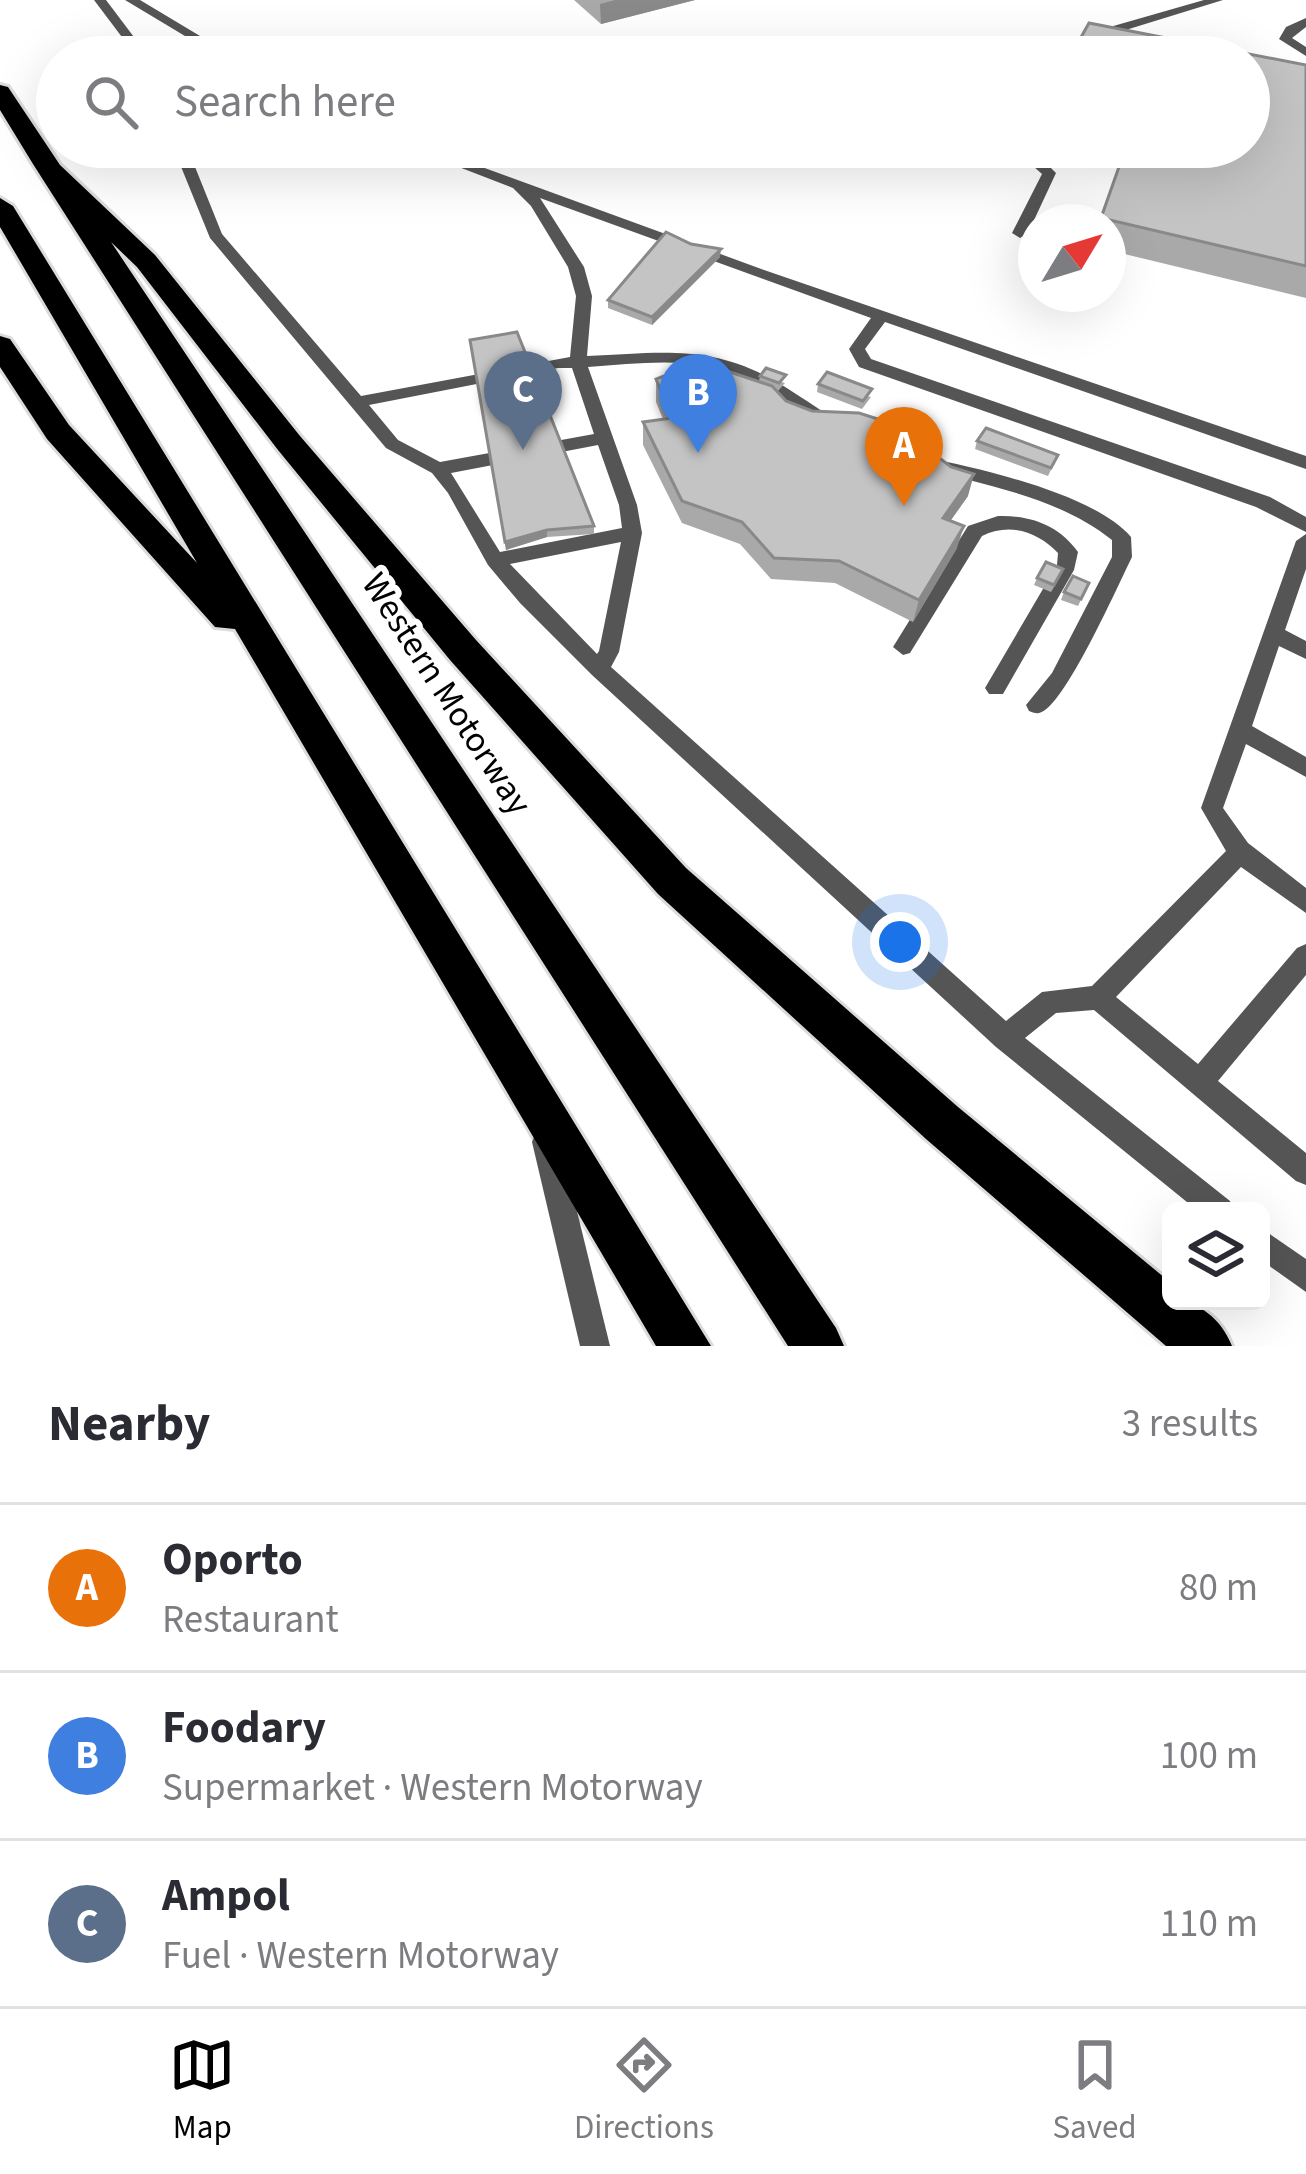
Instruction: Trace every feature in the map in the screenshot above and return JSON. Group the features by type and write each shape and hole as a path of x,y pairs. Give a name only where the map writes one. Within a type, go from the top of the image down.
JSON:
{"highway":[{"name":"Western Motorway","path":"0,92 36,150"},
{"name":"Western Motorway","path":"48,168 818,1346"},
{"path":"49,168 146,261 289,443 463,650 672,881 942,1123 1206,1346"},
{"path":"0,206 685,1346"},
{"path":"0,345 58,432 282,678"}],"lane":[{"path":"100,0 127,36"},
{"path":"131,0 193,36"},
{"path":"1092,36 1217,0"},
{"path":"1306,22 1290,30 1286,39 1306,52"},
{"path":"187,168 215,235 392,444 438,469 455,488 495,560 599,669 1005,1038 1209,1202"},
{"path":"473,168 1306,463"},
{"path":"1034,204 1049,173 1044,168"},
{"path":"512,182 536,203 576,267 584,296 578,361 628,505 632,532 609,652 599,669"},
{"path":"881,316 857,349 865,363 1263,502 1306,525"},
{"path":"356,402 578,361 687,356 716,361 782,389 853,443"},
{"path":"438,469 603,438"},
{"path":"895,458 962,470 1099,519 1121,537 1122,557 1060,679 1037,705"},
{"path":"904,647 975,531 1008,521 1057,539 1068,552 1067,565 996,688"},
{"path":"495,560 632,532"},
{"path":"1306,541 1212,808 1221,832 1239,854 1306,902"},
{"path":"1274,633 1306,651"},
{"path":"1240,729 1306,768"},
{"path":"1005,1038 1052,1001 1098,998 1239,854"},
{"path":"1199,1083 1306,956"},
{"path":"1098,998 1306,1172"},
{"path":"536,1099 595,1346"},
{"path":"1270,1249 1306,1276"}],"building":[{"path":"1089,23 1156,36 1082,36"},
{"path":"1270,58 1306,65 1306,266 1126,224 1126,204 1106,204 1119,168 1270,168"},
{"path":"666,232 691,244 721,249 652,317 608,300"},
{"path":"517,332 594,526 547,530 505,542 470,340"},
{"path":"700,362 772,386 786,401 812,411 859,413 897,425 951,467 974,474 943,518 964,526 919,600 839,561 774,558 742,522 682,501 643,422 672,418 656,379"},
{"path":"766,368 786,375 779,383 760,376"},
{"path":"827,372 872,389 863,401 818,384"},
{"path":"986,428 1058,455 1051,468 977,441"},
{"path":"1046,562 1063,569 1054,585 1037,578"},
{"path":"1073,576 1089,583 1081,599 1064,592"}],"place":[{"name":"Ampol","path":"523,450"},
{"name":"Foodary","path":"698,453"},
{"name":"Oporto","path":"904,506"}]}
